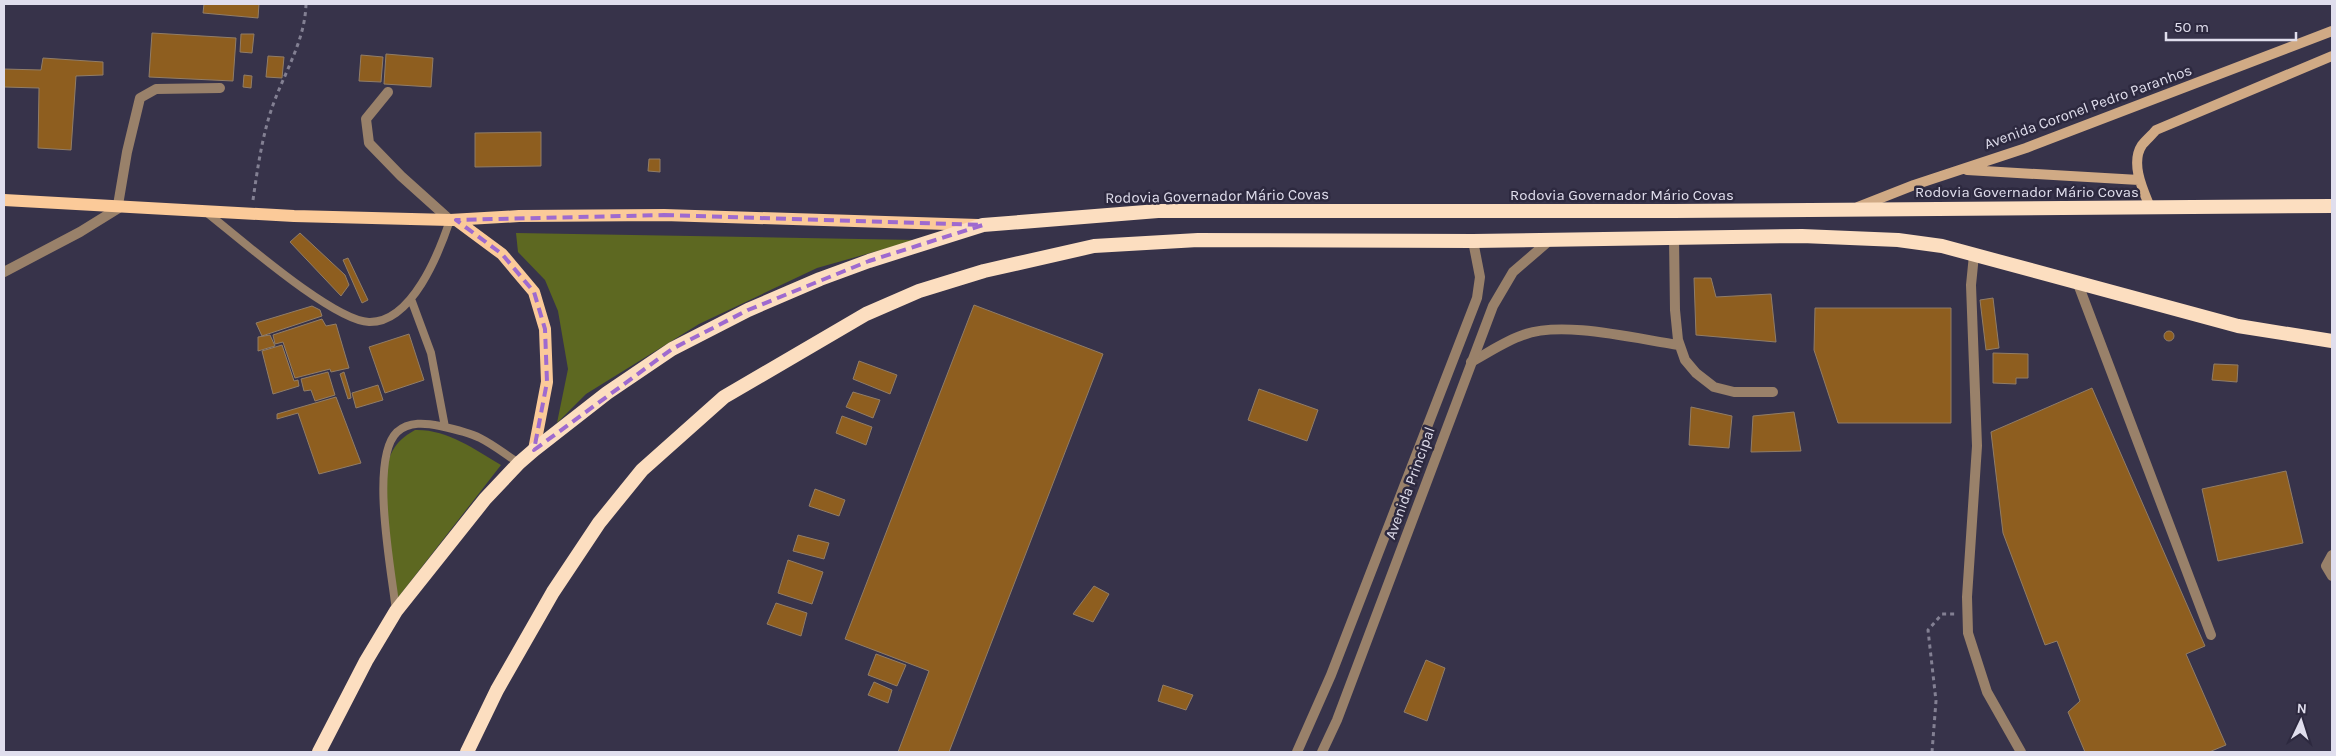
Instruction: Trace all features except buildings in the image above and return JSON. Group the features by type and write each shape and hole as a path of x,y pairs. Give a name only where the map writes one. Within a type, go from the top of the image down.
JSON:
{"highway":[{"name":"Rodovia Governador Mário Covas","path":"319,752 366,661 396,611 486,499 519,463 534,450 607,393 672,349 740,314 820,279 983,225 1158,211 1853,210 2332,206"},
{"path":"467,752 497,690 553,592 599,523 642,470 724,397 866,314 919,291 984,271 1094,246 1208,240 1473,241 1853,237 1933,245 2238,326 2332,342"}],"main road":[{"name":"Avenida Coronel Pedro Paranhos","path":"1853,210 2026,148 2332,31"},
{"path":"2150,207 2139,180 2138,163 2141,146 2156,130 2332,56"},
{"path":"1961,170 2139,180"},
{"path":"4,200 294,216 453,220 519,216 664,215 983,225"},
{"path":"453,220 502,254 534,292 546,329 547,382 534,450"}],"street":[{"path":"4,272 120,206 126,152 140,98 156,89 220,88"},
{"path":"388,92 366,119 369,143 401,176 453,220"},
{"path":"1674,238 1675,310 1679,345 1684,360 1696,373 1714,387 1734,392 1773,392"},
{"name":"Avenida Principal","path":"1322,752 1337,720 1465,379 1502,287 1513,272 1550,240"},
{"name":"Avenida Principal","path":"1298,752 1331,675 1478,292 1480,277 1473,241"},
{"path":"1974,255 1971,285 1976,446 1968,633 1987,692 2021,752"},
{"path":"2078,284 2211,635"},
{"path":"1472,362 1523,335 1549,329 1582,331 1679,345"},
{"path":"1448,374 1465,379"},
{"path":"2332,555 2326,566 2332,576"}],"lane":[{"path":"202,210 331,308 355,319 370,322 388,318 411,299 439,251 453,220"},
{"path":"411,299 431,353 445,427"},
{"path":"396,611 383,472 388,446 398,432 411,425 428,423 445,427 480,438 519,463"}],"path":[{"path":"250,213 269,115 287,75 298,41 306,4"},
{"path":"1932,752 1936,701 1928,630 1942,614 1968,613"}],"highlighted area":[{"path":"664,215 983,225 869,261 748,310 672,349 534,450 547,382 545,329 534,292 502,254 456,220"}],"green space":[{"path":"516,233 916,240 817,268 699,324 586,394 557,423 568,369 558,311 545,280 518,252"},
{"path":"415,430 449,436 501,465 396,600 384,480 390,457 396,445"}]}
